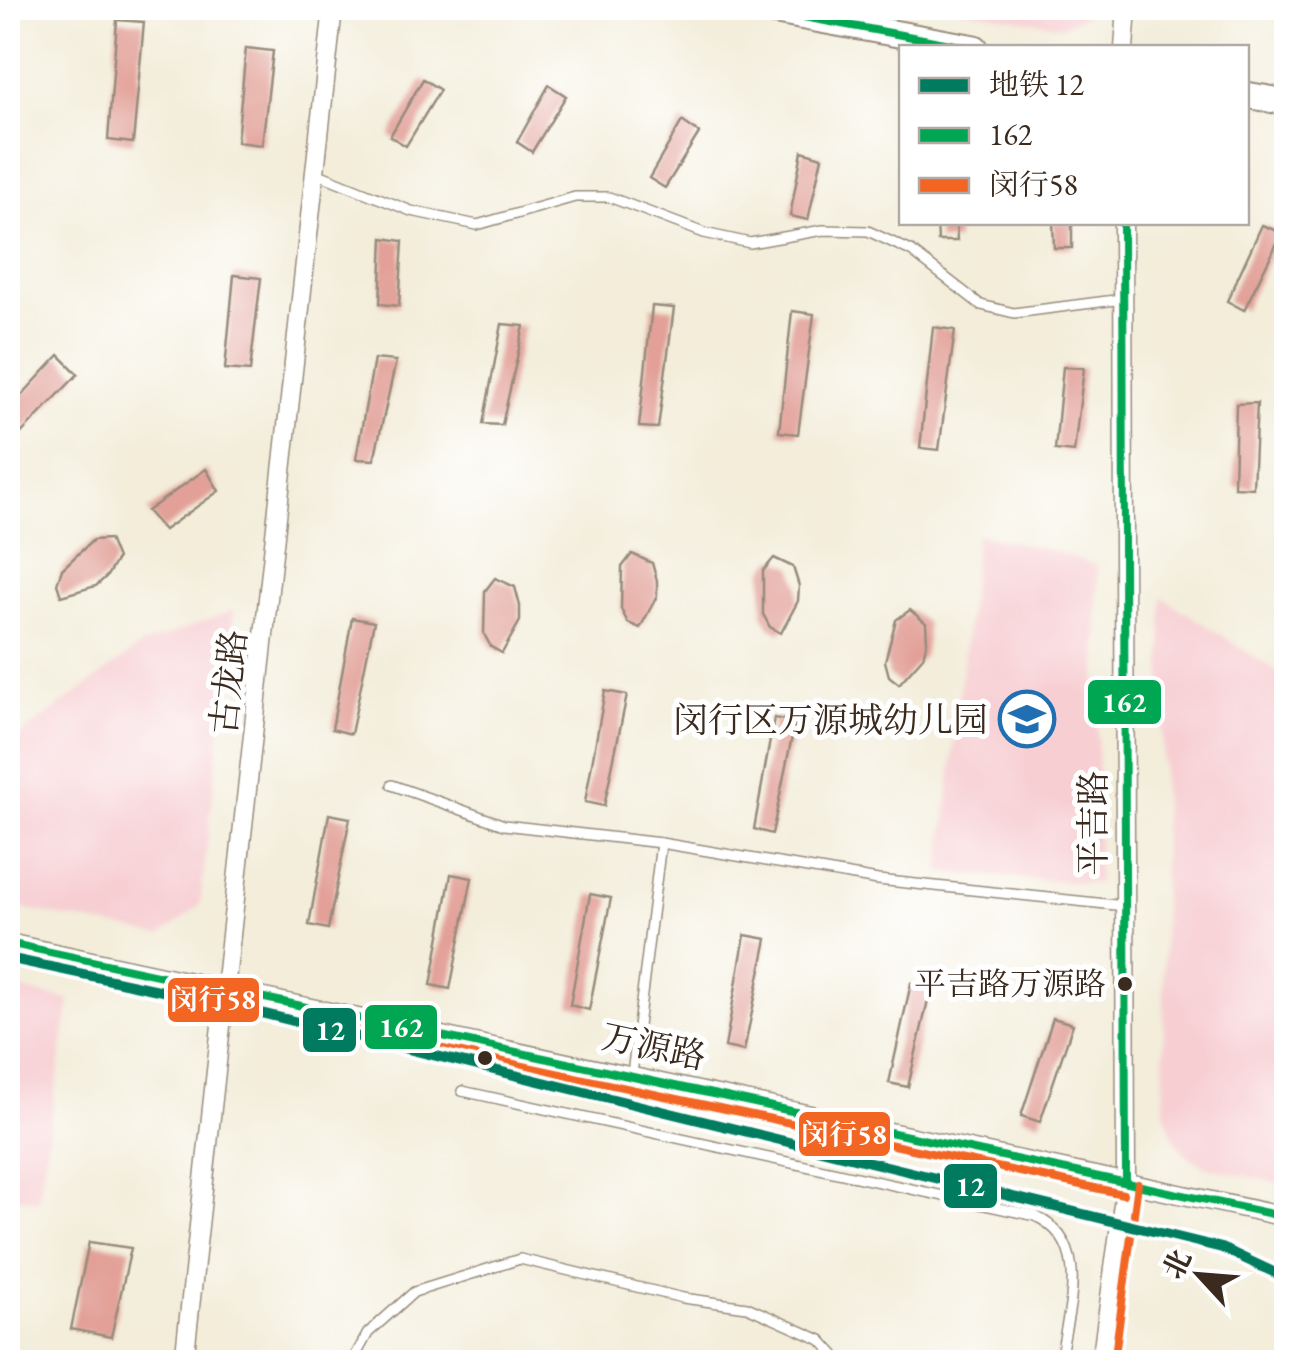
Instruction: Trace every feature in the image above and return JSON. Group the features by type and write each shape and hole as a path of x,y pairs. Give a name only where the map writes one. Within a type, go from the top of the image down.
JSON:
{"main road":[{"path":"755,8 958,45"},
{"path":"1249,96 1286,102"}],"street":[{"name":"古龙路","path":"184,1362 333,8"},
{"path":"1124,45 1127,8"},
{"name":"平吉路","path":"1101,1362 1126,1182 1123,225"},
{"name":"万源路","path":"8,943 1286,1217"}],"lane":[{"path":"316,173 411,211 477,224 575,197 610,197 704,233 750,243 823,230 868,231 911,251 981,305 1014,314 1123,299"},
{"path":"392,785 504,825 662,843 878,880 1125,906"},
{"path":"632,1074 662,843"},
{"path":"462,1091 1035,1216 1053,1224 1074,1262 1060,1362"},
{"path":"352,1362 368,1333 414,1292 520,1258 683,1298 747,1307 821,1340 841,1362"}],"shaded area":[{"path":"949,8 1087,8 1086,16 1061,26"},
{"name":"闵行区万源城幼儿园","path":"977,534 1051,550 1097,566 1098,884 940,872"},
{"path":"1162,597 1286,677 1286,1185 1206,1167 1185,1154 1172,1135 1164,1109"},
{"path":"234,610 200,905 161,936 8,906 8,744 142,645"},
{"path":"8,987 70,1000 38,1201 8,1195"}],"building":[{"path":"117,20 144,22 133,143 108,140"},
{"path":"246,48 273,51 262,145 237,142"},
{"path":"423,79 440,90 406,146 390,136"},
{"path":"549,85 566,96 532,152 517,142"},
{"path":"682,121 699,133 665,188 649,178"},
{"path":"802,151 822,157 808,220 790,216"},
{"path":"937,225 956,225 957,241 938,241"},
{"path":"1053,225 1072,225 1072,248 1054,248"},
{"path":"1262,225 1282,233 1244,310 1227,301"},
{"path":"383,238 403,241 399,306 380,304"},
{"path":"234,275 261,278 250,371 225,369"},
{"path":"652,306 674,308 658,428 639,427"},
{"path":"792,311 814,314 798,434 779,432"},
{"path":"502,324 524,326 502,425 483,424"},
{"path":"933,327 955,330 939,450 920,448"},
{"path":"59,355 78,374 8,447 8,410"},
{"path":"374,359 396,361 374,460 356,459"},
{"path":"1063,367 1084,368 1074,452 1055,450"},
{"path":"1257,403 1253,488 1234,487 1236,404"},
{"path":"206,469 219,491 164,530 147,511"},
{"path":"109,539 117,559 107,576 96,586 61,596 57,584 62,569 93,540"},
{"path":"632,554 652,563 657,581 657,596 640,628 628,623 621,609 622,567"},
{"path":"774,558 793,567 799,586 798,601 781,633 770,627 763,614 763,571"},
{"path":"495,578 515,587 520,606 520,621 502,653 491,647 484,634 485,591"},
{"path":"910,610 926,623 927,642 923,657 899,684 889,676 885,661 896,620"},
{"path":"352,618 374,622 351,734 332,729"},
{"path":"605,691 627,695 604,806 585,802"},
{"path":"774,718 795,722 772,834 754,829"},
{"path":"329,814 350,818 328,929 309,925"},
{"path":"451,874 472,878 450,989 431,985"},
{"path":"590,894 611,898 589,1010 570,1005"},
{"path":"745,935 767,939 744,1051 725,1047"},
{"path":"911,983 931,987 908,1087 889,1083"},
{"path":"1053,1018 1073,1024 1040,1122 1021,1116"},
{"path":"89,1242 131,1248 111,1337 71,1329"}],"metro line":[{"name":"12","path":"8,958 228,1005 1222,1248 1286,1278"}],"transit line":[{"name":"162","path":"755,8 956,45"},
{"name":"162","path":"1123,225 1126,1182"},
{"name":"162","path":"8,943 1286,1217"},
{"name":"闵行58","path":"8,956 1123,1194"},
{"name":"闵行58","path":"1114,1362 1138,1184"}],"place":[{"name":"闵行区万源城幼儿园","path":"1027,719"},
{"name":"平吉路万源路","path":"1125,984"}]}
